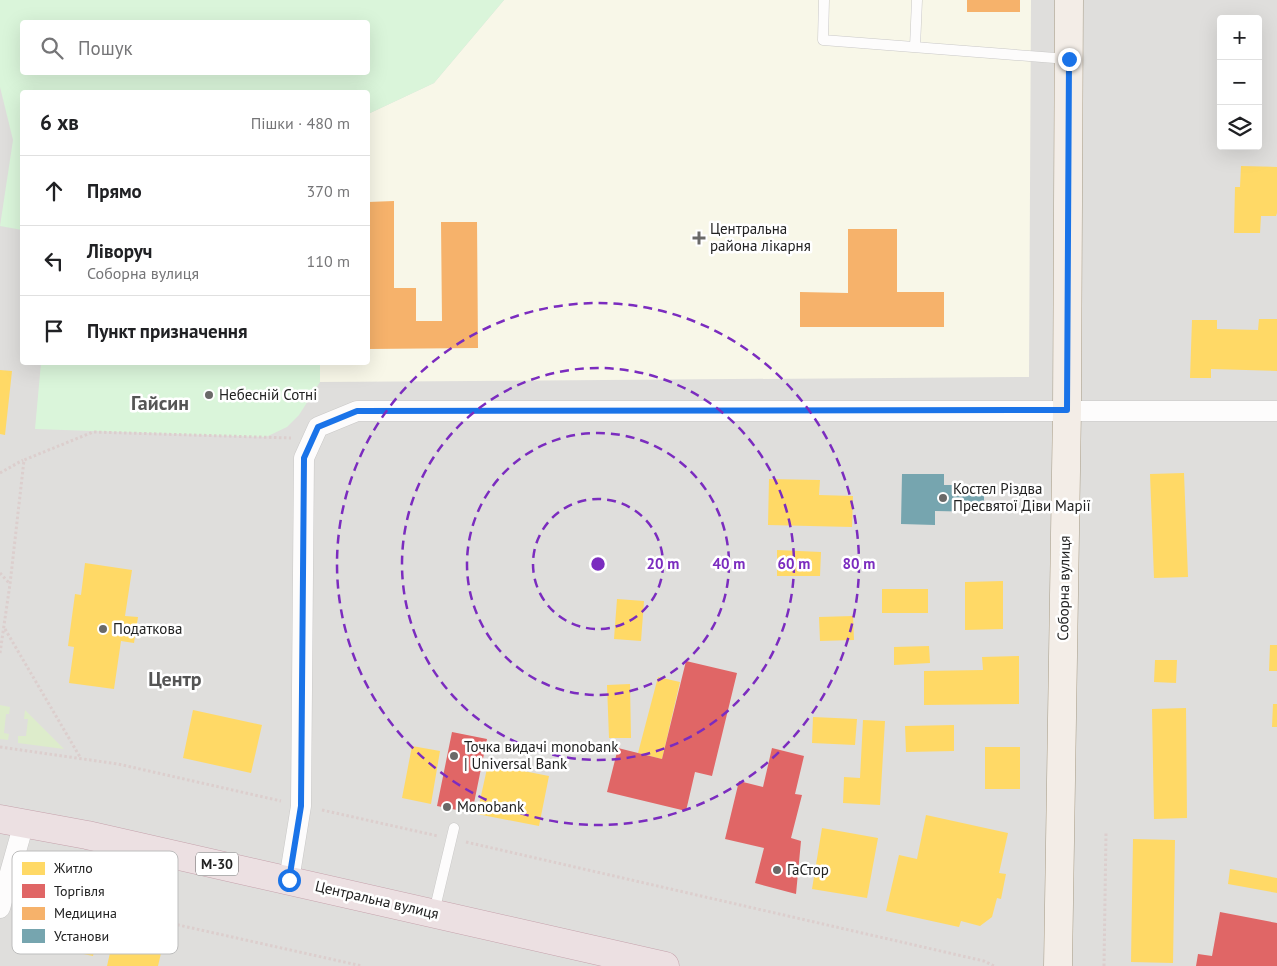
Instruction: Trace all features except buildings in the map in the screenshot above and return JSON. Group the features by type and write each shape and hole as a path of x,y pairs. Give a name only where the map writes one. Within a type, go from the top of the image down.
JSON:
{"highway":[{"name":"Центральна вулиця","path":"12,821 153,851"},
{"name":"Центральна вулиця","path":"178,856 666,966"}],"main road":[{"name":"Соборна вулиця","path":"1058,966 1067,410 1070,0"}],"street":[{"path":"289,880 301,806 304,458 318,427 357,411 1277,411"},
{"path":"0,908 6,886 12,821"}],"lane":[{"path":"824,0 823,40 1069,59"},
{"path":"915,47 917,0"},
{"path":"434,913 454,828"}],"path":[{"path":"0,474 24,460 93,432 313,439"},
{"path":"0,653 5,628 24,460"},
{"path":"0,573 10,584"},
{"path":"5,628 80,758"},
{"path":"0,747 118,764 984,961 994,966"},
{"path":"1104,966 1106,832"},
{"path":"6,886 12,887"},
{"path":"178,925 362,966"}],"shaded area":[{"path":"0,0 1277,0 1277,966 0,966"},
{"name":"Центральна района лікарня","path":"504,0 1031,0 1029,377 320,382 320,365 370,365 370,113 434,83"}],"green space":[{"path":"0,0 504,0 434,83 370,113 370,90 20,90 20,230 0,226 13,140 0,87"},
{"path":"41,365 320,365 320,382 299,415 287,427 266,437 35,429"},
{"path":"0,705 10,707 9,714 6,714 4,733 9,734 8,740 0,739"},
{"path":"25,710 64,749 18,743 18,736 26,736 28,719 24,719"}],"place":[{"name":"Центральна района лікарня","path":"699,238"},
{"name":"Небесній Сотні","path":"209,395"},
{"name":"Костел Різдва Пресвятої Діви Марії","path":"943,498"},
{"name":"Податкова","path":"103,629"},
{"name":"Точка видачі monobank | Universal Bank","path":"454,756"},
{"name":"Monobank","path":"447,807"},
{"name":"ГаСтор","path":"777,870"}],"district":[{"name":"Гайсин","path":"160,403"},
{"name":"Центр","path":"175,679"}],"route":[{"path":"289,880 301,806 304,458 318,427 357,411 1067,410 1069,59"}]}
